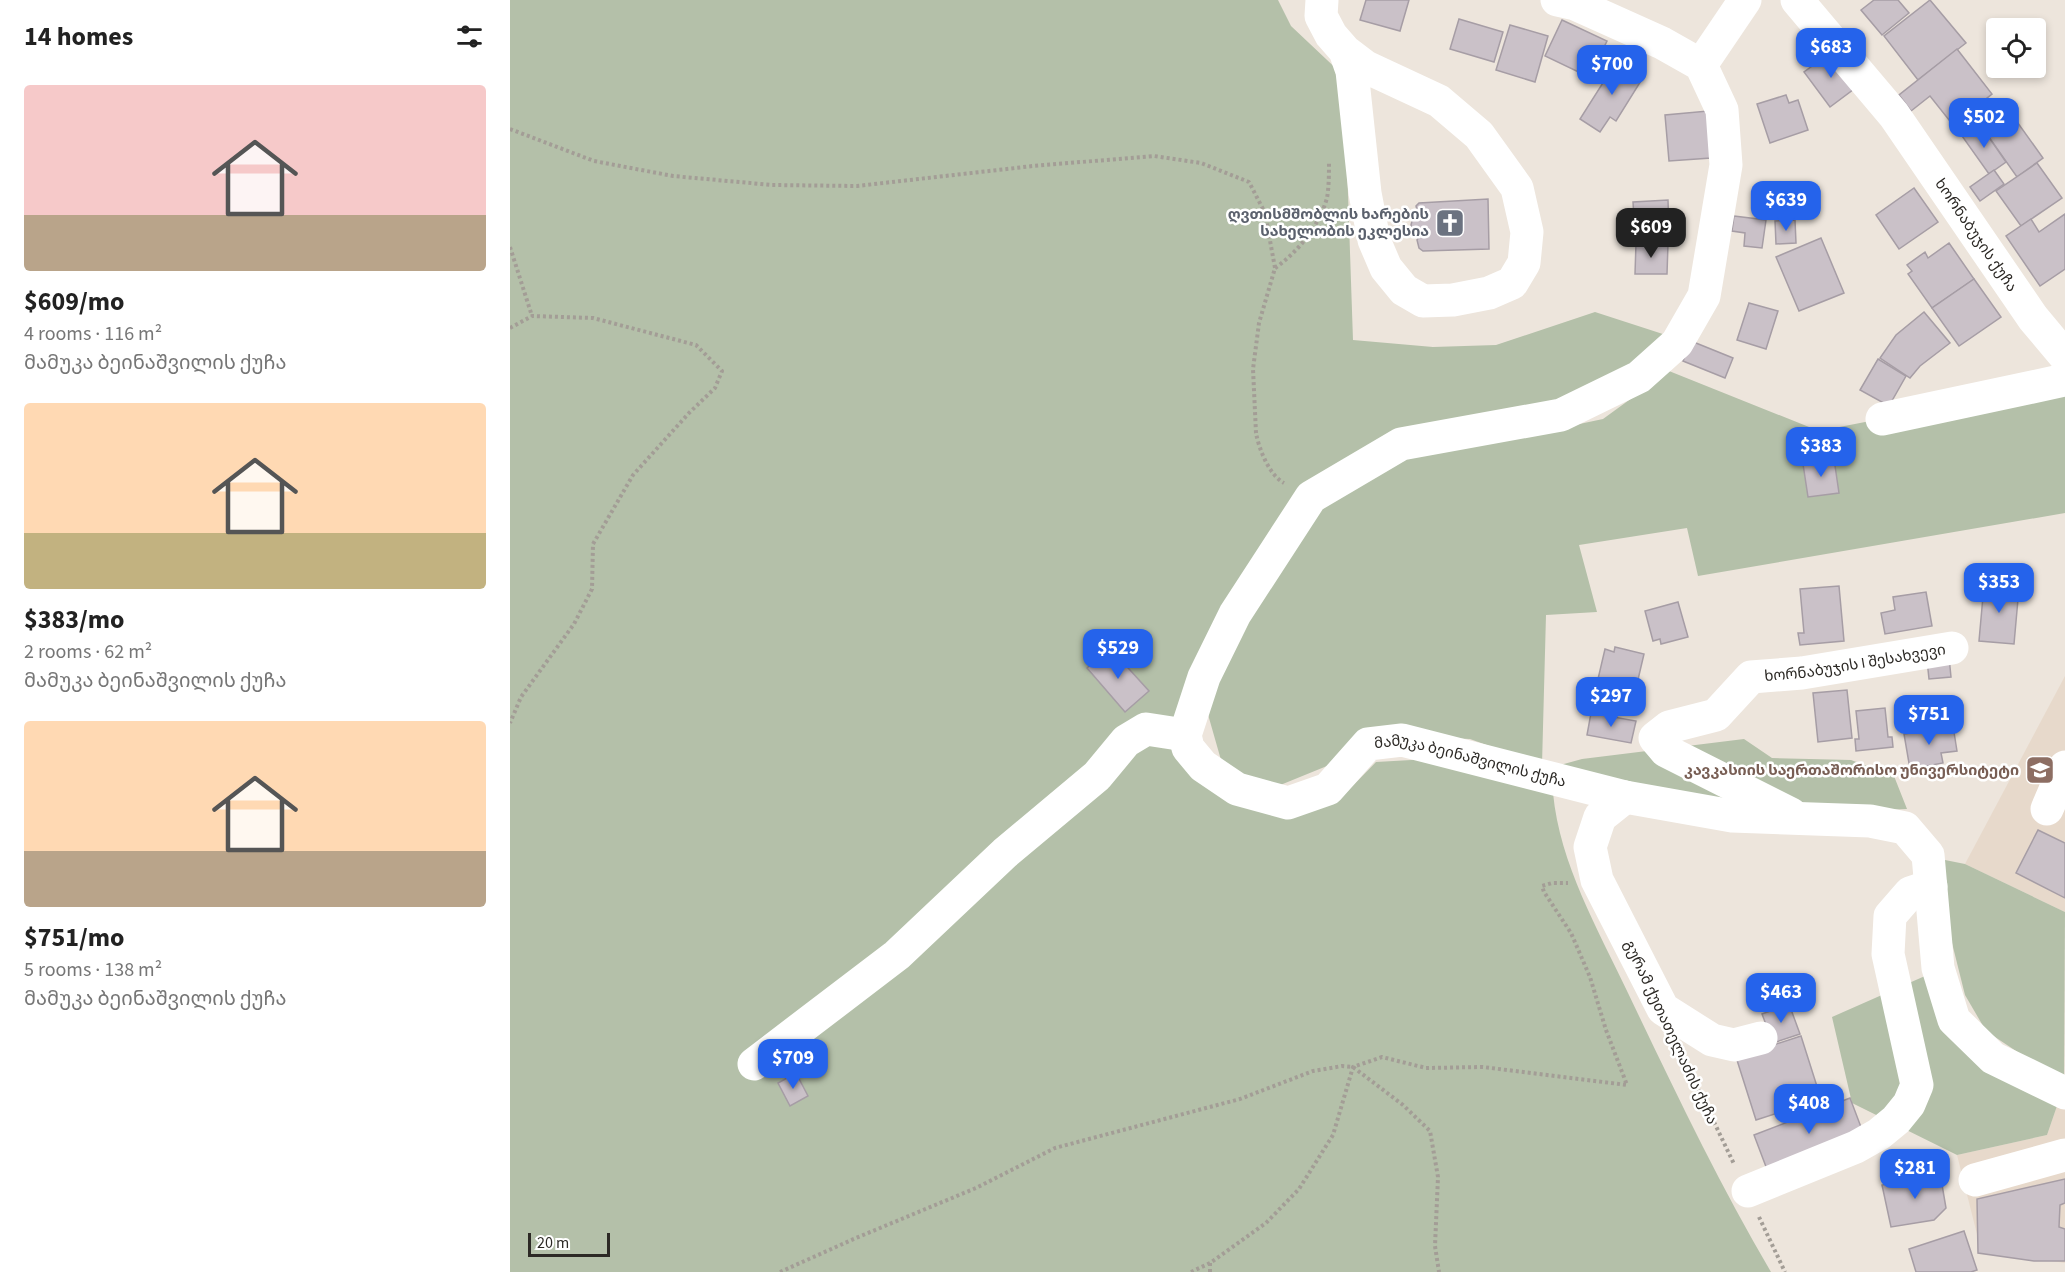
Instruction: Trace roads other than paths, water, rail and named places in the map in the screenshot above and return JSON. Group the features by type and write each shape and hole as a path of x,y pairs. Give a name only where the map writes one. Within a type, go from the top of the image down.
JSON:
{"street":[{"path":"1322,0 1321,16 1331,35 1345,51 1366,67 1439,101 1479,135 1517,188 1527,232 1524,263 1512,283 1489,293 1453,300 1422,300 1404,290 1386,268 1374,240 1365,193 1352,71 1345,51"},
{"path":"754,1064 897,955 1005,853 1097,776 1126,741 1146,729 1185,735 1204,677 1235,614 1311,497 1401,444 1561,415 1639,377 1677,343 1704,296 1726,165 1722,110 1701,65 1662,43 1575,4 1557,0"},
{"path":"1701,65 1745,0"},
{"name":"ხორნაბუჯის ქუჩა","path":"1797,0 1894,115 2033,318 2065,356"},
{"path":"1882,419 2065,380"},
{"name":"ხორნაბუჯის I შესახვევი","path":"1798,818 1666,751 1655,738 1669,727 1716,714 1750,677 1802,673 1952,648"},
{"name":"მამუკა ბეინაშვილის ქუჩა","path":"1185,735 1188,748 1203,766 1237,789 1288,803 1328,789 1368,744 1402,740 1625,797 1732,816 1870,821 1905,828 1928,855 1938,968 1954,1020 1993,1058 2065,1093"},
{"path":"2047,809 2065,767"},
{"name":"გურამ ქუთათელაძის ქუჩა","path":"1625,797 1600,817 1590,846 1597,880 1663,1009 1712,1040 1734,1045 1761,1038"},
{"path":"1748,1191 1856,1147 1896,1120 1908,1104 1917,1085 1888,954 1890,916 1910,893 1931,886"},
{"path":"1975,1180 2065,1155"}],"place":[{"name":"ღვთისმშობლის ხარების სახელობის ეკლესია","path":"1450,223"},
{"name":"კავკასიის საერთაშორისო უნივერსიტეტი","path":"2040,770"}]}
